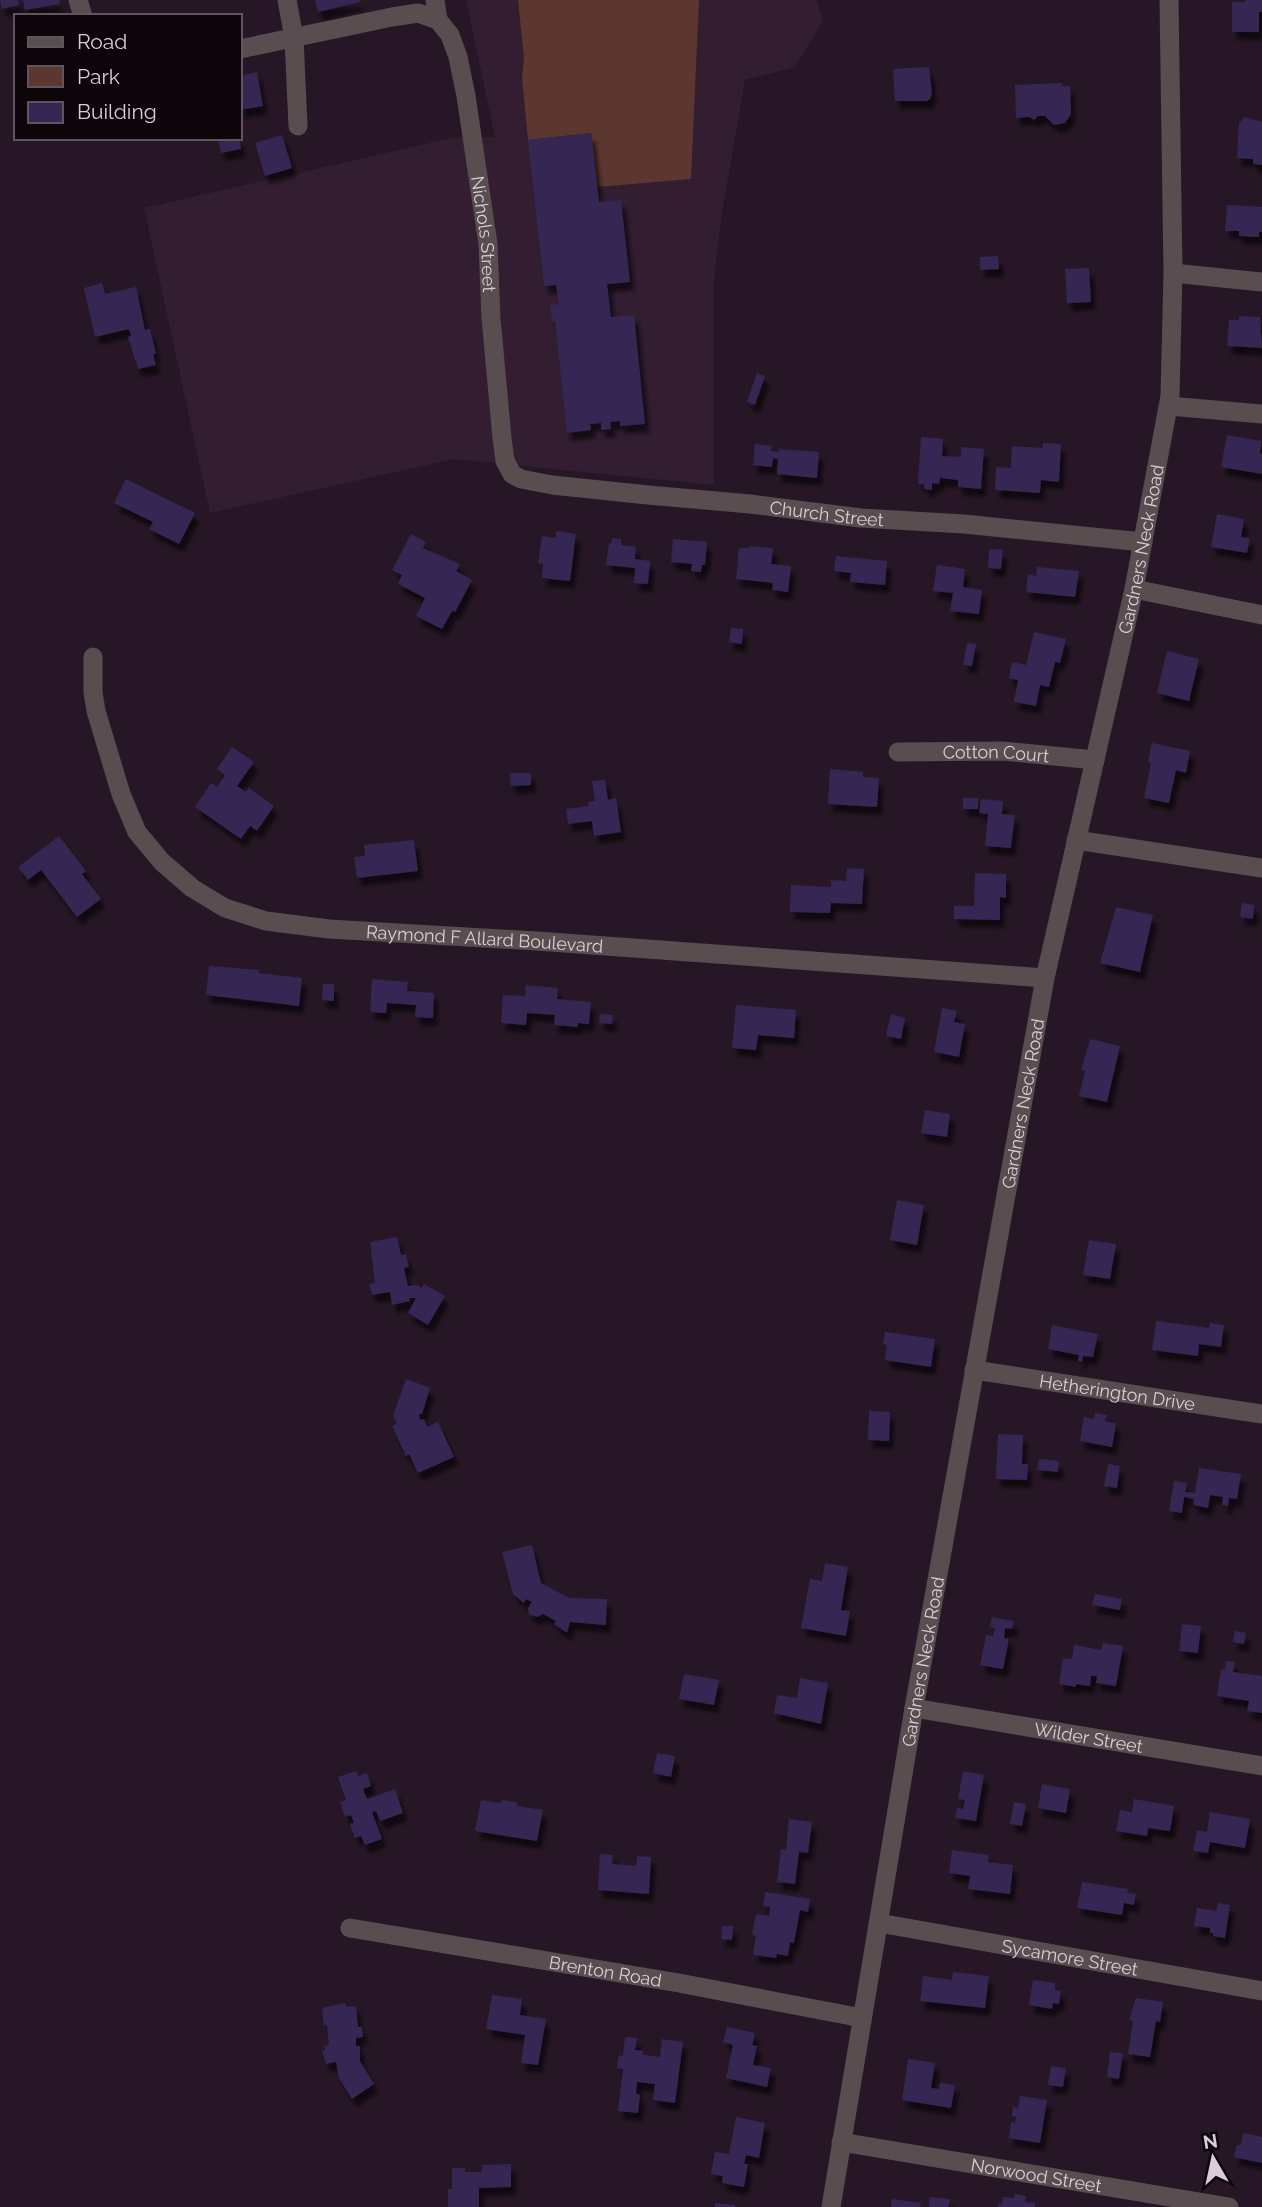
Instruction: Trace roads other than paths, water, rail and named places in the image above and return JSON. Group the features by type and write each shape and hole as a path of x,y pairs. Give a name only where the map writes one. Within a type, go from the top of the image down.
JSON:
{"street":[{"path":"287,0 294,38 298,126"},
{"name":"Nichols Street","path":"435,0 438,20 450,35 458,57 466,96 488,244 491,318 502,439 505,461 512,474"},
{"name":"Gardners Neck Road","path":"831,2207 914,1708 1045,978 1134,589 1169,407 1173,273 1169,0"},
{"path":"242,49 418,13 438,20"},
{"path":"1173,273 1262,282"},
{"path":"1169,407 1262,414"},
{"name":"Church Street","path":"512,474 521,479 552,485 635,494 750,504 861,518 964,524 1143,542"},
{"path":"1134,589 1262,615"},
{"name":"Raymond F Allard Boulevard","path":"93,657 96,711 121,794 137,832 162,862 192,888 225,908 266,921 329,929 537,941 1045,978"},
{"name":"Cotton Court","path":"898,752 1003,751 1095,760"},
{"path":"1076,840 1262,868"},
{"name":"Hetherington Drive","path":"974,1370 1262,1414"},
{"name":"Wilder Street","path":"914,1708 1262,1766"},
{"name":"Sycamore Street","path":"879,1923 1262,1991"},
{"name":"Brenton Road","path":"350,1928 679,1983 862,2018"},
{"name":"Norwood Street","path":"841,2142 1229,2207"}]}
